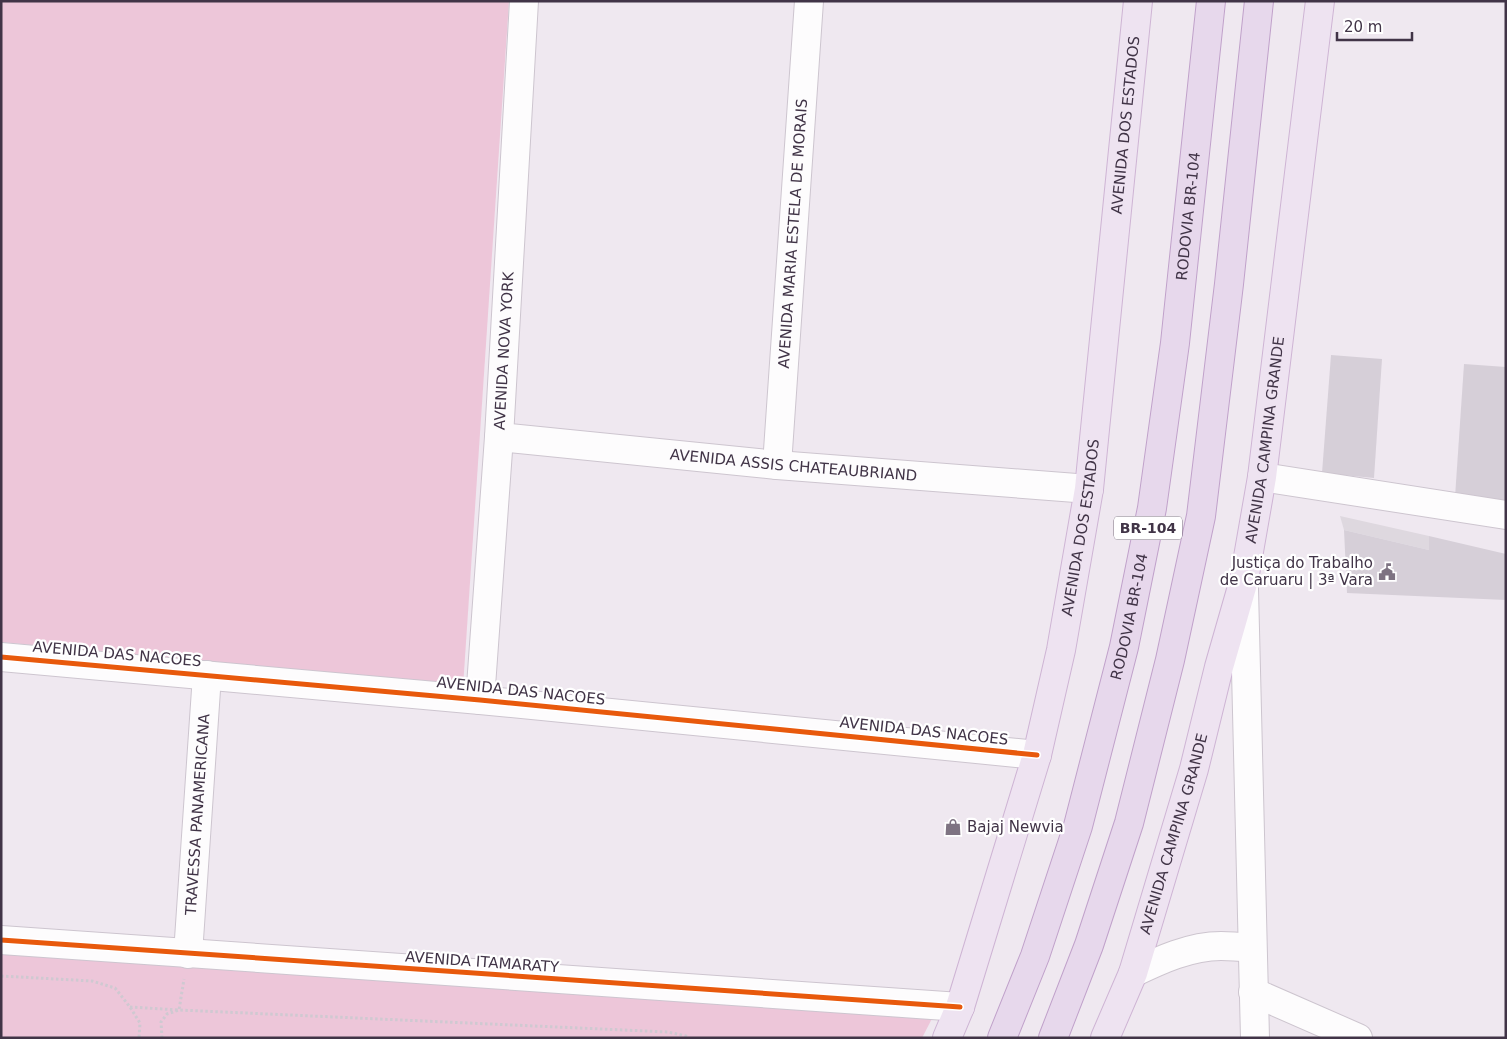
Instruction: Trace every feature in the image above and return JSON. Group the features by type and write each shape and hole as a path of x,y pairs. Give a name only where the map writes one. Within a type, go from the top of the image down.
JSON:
{"highway":[{"name":"RODOVIA BR-104","path":"1002,1038 1035,956 1078,826 1124,647 1150,517 1175,344 1211,1"},
{"name":"BR-104","path":"1053,1038 1089,945 1129,823 1170,660 1201,516 1231,265 1259,1"}],"main road":[{"name":"AVENIDA DOS ESTADOS","path":"947,1038 960,1007 1037,755 1062,650 1089,488 1138,1"},
{"name":"AVENIDA CAMPINA GRANDE","path":"1105,1038 1133,973 1194,769 1219,667 1244,580 1262,477 1320,1"}],"street":[{"name":"AVENIDA NOVA YORK","path":"480,700 499,437 524,1"},
{"name":"AVENIDA MARIA ESTELA DE MORAIS","path":"778,464 809,1"},
{"name":"AVENIDA ASSIS CHATEAUBRIAND","path":"499,437 778,464 1089,488"},
{"path":"1262,477 1506,515"},
{"path":"1244,580 1255,1038"},
{"name":"AVENIDA DAS NACOES","path":"1,656 480,700 1037,755"},
{"name":"TRAVESSA PANAMERICANA","path":"188,954 207,675"},
{"name":"AVENIDA ITAMARATY","path":"1,940 960,1007"},
{"path":"1133,973 1163,958 1193,950 1220,946 1252,948"},
{"path":"1253,992 1358,1038"}],"path":[{"path":"179,1010 188,954"},
{"path":"1,976 92,980 115,988 140,1023 139,1038"},
{"path":"130,1007 668,1032 689,1038"},
{"path":"162,1038 161,1022 167,1014 179,1010"}],"shaded area":[{"path":"1,1 509,1 463,687 1,642"},
{"path":"1340,516 1429,536 1429,550 1344,530"},
{"path":"1,931 938,1007 922,1038 1,1038"}],"building":[{"path":"1331,355 1382,359 1374,478 1322,473"},
{"path":"1464,364 1506,367 1506,501 1455,497"},
{"path":"1344,530 1429,550 1429,536 1506,554 1506,600 1347,593"}],"cycle path":[{"path":"1,657 480,700 1037,755"},
{"path":"1,940 960,1007"}],"place":[{"name":"Justiça do Trabalho de Caruaru | 3ª Vara","path":"1387,572"},
{"name":"Bajaj Newvia","path":"953,827"}]}
